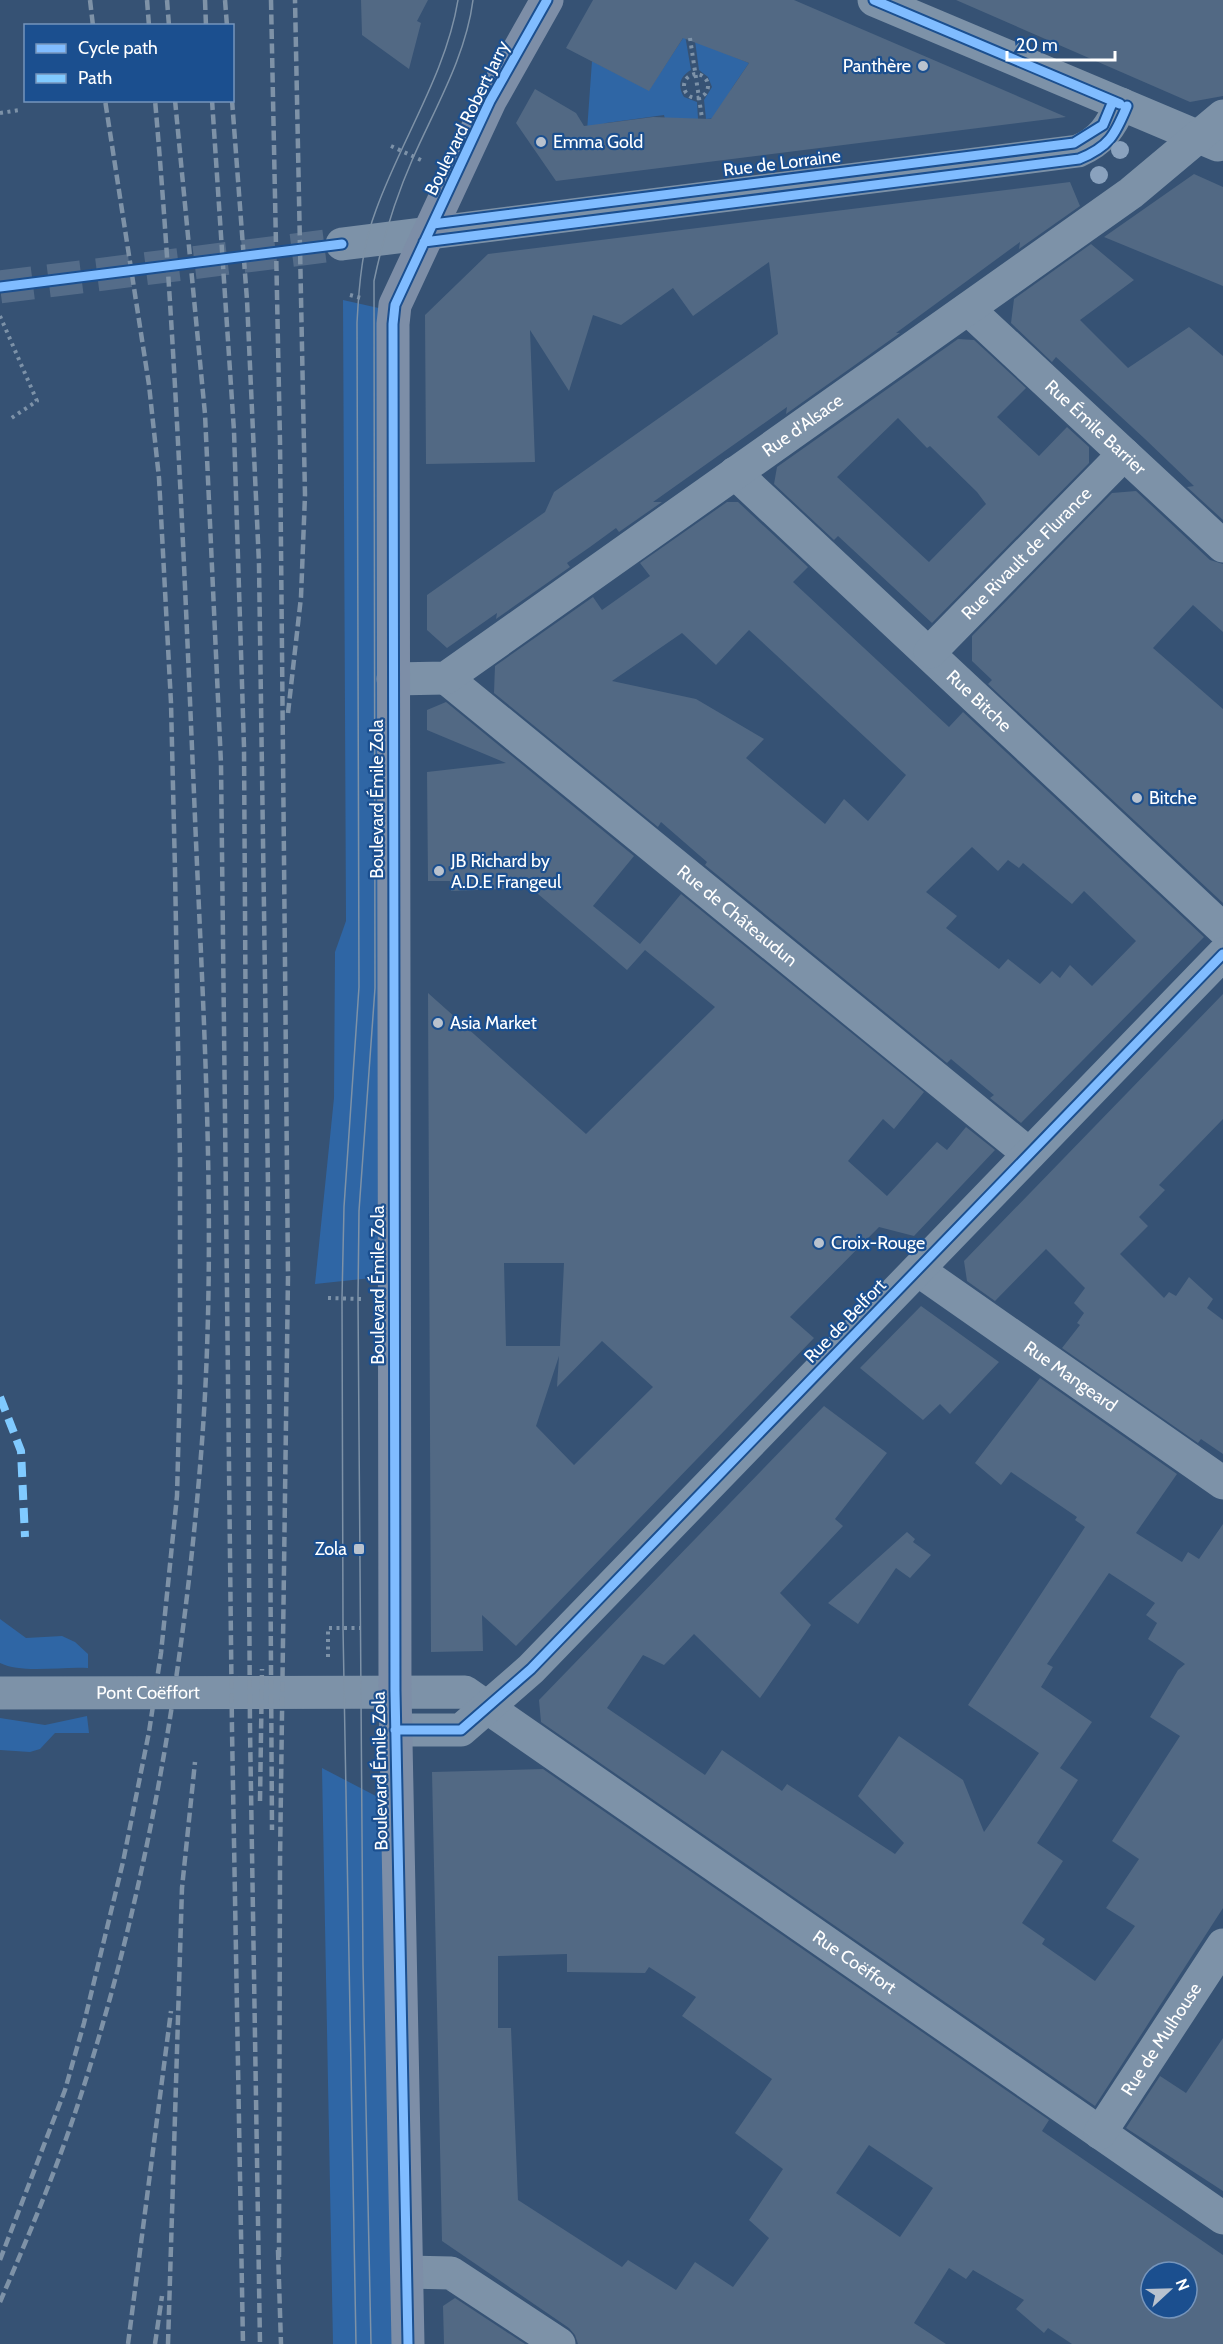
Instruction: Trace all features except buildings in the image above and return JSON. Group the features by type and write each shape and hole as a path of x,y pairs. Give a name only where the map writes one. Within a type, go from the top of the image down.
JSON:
{"main road":[{"name":"Boulevard Robert Jarry","path":"429,233 490,101 541,6"},
{"name":"Boulevard Émile Zola","path":"408,2344 395,1730 393,324 395,305 429,233"}],"street":[{"path":"874,0 1121,104 1215,133"},
{"name":"Rue de Lorraine","path":"342,244 1078,151 1107,132 1121,104"},
{"name":"Rue d'Alsace","path":"446,678 1215,133"},
{"name":"Rue Émile Barrier","path":"968,309 1223,546"},
{"name":"Rue Rivault de Flurance","path":"930,652 1124,454"},
{"name":"Rue Bitche","path":"735,473 930,652 1223,929"},
{"path":"393,679 446,678"},
{"name":"Rue de Châteaudun","path":"446,678 1029,1154"},
{"name":"Rue de Belfort","path":"395,1730 461,1730 531,1669 1223,954"},
{"name":"Rue Mangeard","path":"918,1270 1223,1483"},
{"name":"Pont Coëffort","path":"0,1693 395,1691"},
{"name":"Rue Coëffort","path":"395,1691 465,1692 1223,2218"},
{"name":"Rue de Mulhouse","path":"1100,2133 1223,1945"},
{"path":"407,2272 451,2273 559,2344"}],"path":[{"path":"690,38 702,118"},
{"path":"696,74 703,76 708,83 707,91 699,98 689,97 684,87 685,80 696,74"},
{"path":"0,113 20,110"},
{"path":"391,146 428,163"},
{"path":"0,316 37,401 10,419"},
{"path":"328,1628 328,1667"}],"shaded area":[{"path":"685,35 691,70 682,78 680,85 684,97 697,102 698,119 665,119 664,115 606,123 587,131 592,61 649,90"},
{"path":"695,41 749,63 732,88 717,118 706,119 704,100 712,87 708,77 699,70"},
{"path":"343,300 383,309 381,1277 315,1284 334,1098 335,952 346,921"},
{"path":"0,1619 26,1638 62,1636 75,1642 88,1654 88,1668 31,1669 0,1663"},
{"path":"87,1716 89,1733 55,1733 40,1749 30,1752 0,1750 0,1718 45,1725"},
{"path":"322,1768 397,1807 408,2344 333,2344"}],"tunnel":[{"path":"0,287 342,244"}],"tram line":[{"path":"356,2344 343,1628 342,1298 344,1207 359,987 357,323 362,266 371,224 386,184 444,54 458,0"},
{"path":"371,2344 363,1965 358,1299 359,1211 375,988 374,281 395,204 457,61 473,0"}],"railway":[{"path":"90,0 93,24"},
{"path":"147,0 149,24"},
{"path":"167,0 169,24"},
{"path":"205,0 206,24"},
{"path":"225,0 227,24"},
{"path":"271,0 280,442 288,1276 280,1861 279,2257"},
{"path":"288,713 301,597 305,495 295,0"},
{"path":"0,2260 65,2090 84,2023 123,1862 149,1732 161,1653 177,1496 180,1381 180,1159 171,703 159,478 149,385 105,102"},
{"path":"0,2302 41,2204 78,2104 102,2026 142,1869 158,1789 183,1629 200,1467 206,1383 209,1215 205,1047 178,447 155,102"},
{"path":"175,102 205,414 221,764 232,1730 243,2344"},
{"path":"212,102 234,431 244,747 250,1729 260,2344"},
{"path":"232,102 247,300 259,564 268,1186 272,1830"},
{"path":"260,1801 262,1669"},
{"path":"168,2344 182,1888 195,1762"},
{"path":"128,2344 171,2011"},
{"path":"278,2250 281,2344"},
{"path":"155,2344 162,2296"}],"marked path":[{"path":"0,1397 21,1451 25,1537"}],"cycle path":[{"path":"408,2344 395,1691 393,324 395,305 490,101 547,0"},
{"path":"874,0 1120,104"},
{"path":"433,224 1074,143 1103,125 1113,101"},
{"path":"424,242 1079,159 1097,150 1110,139 1127,106"},
{"path":"0,287 342,244"},
{"path":"395,1730 461,1730 531,1669 1223,954"}],"place":[{"name":"Panthère","path":"923,66"},
{"name":"Emma Gold","path":"541,142"},
{"name":"Bitche","path":"1137,798"},
{"name":"JB Richard by A.D.E Frangeul","path":"439,871"},
{"name":"Asia Market","path":"438,1023"},
{"name":"Croix-Rouge","path":"819,1243"},
{"name":"Zola","path":"359,1549"}]}
